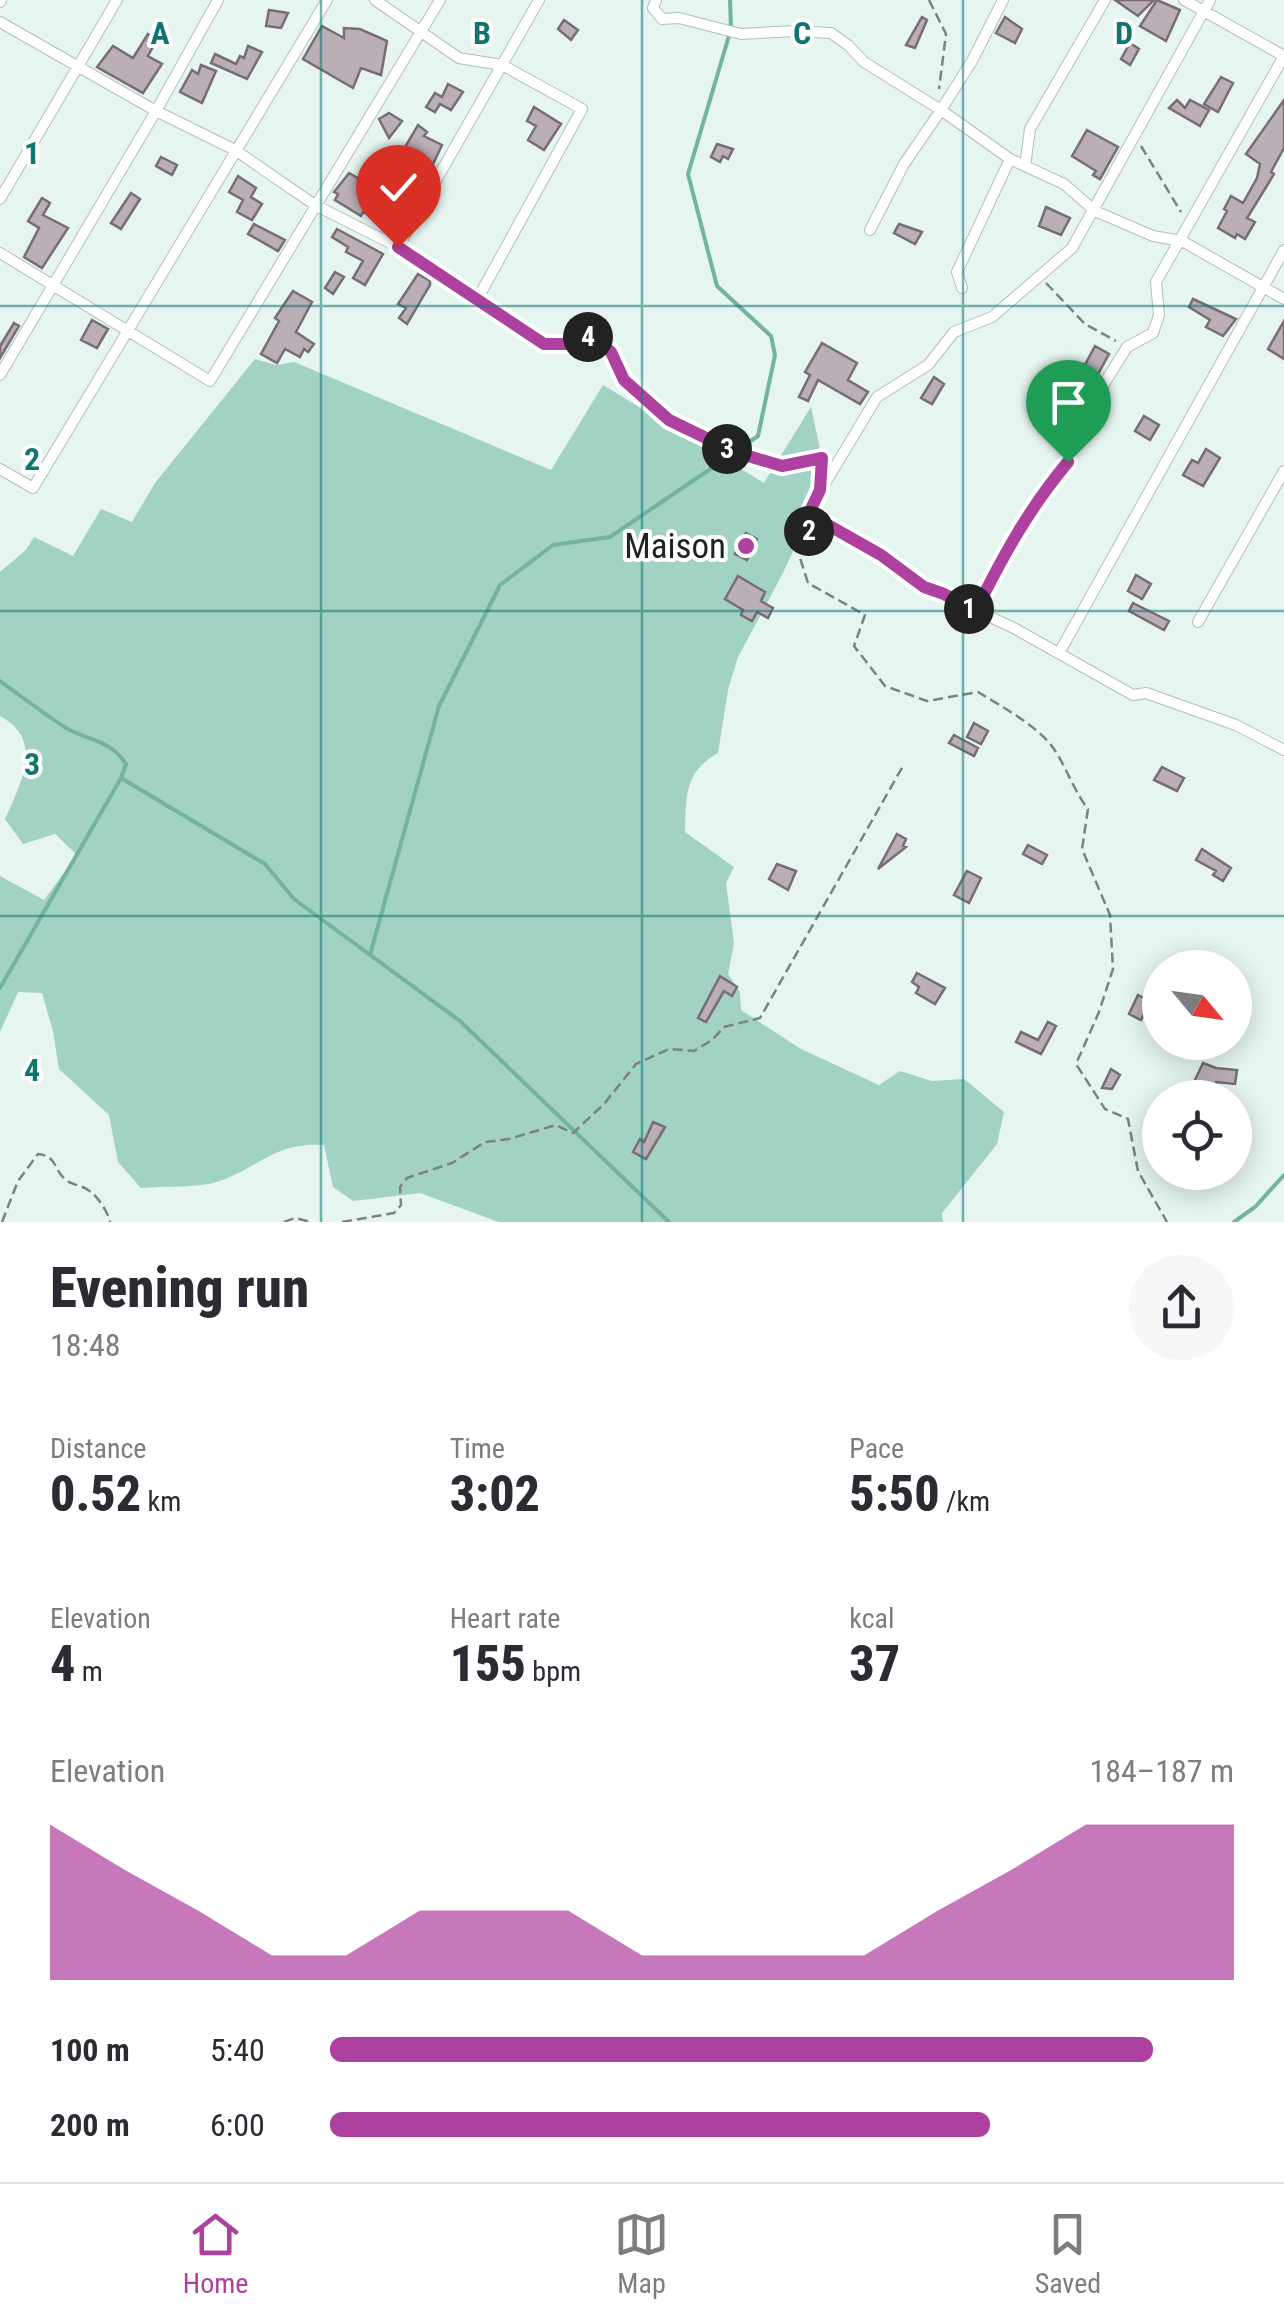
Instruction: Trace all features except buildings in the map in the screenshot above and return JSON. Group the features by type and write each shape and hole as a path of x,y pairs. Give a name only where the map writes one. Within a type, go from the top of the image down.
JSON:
{"street":[{"path":"0,199 117,0"},
{"path":"0,375 218,0"},
{"path":"0,469 33,488 326,0"},
{"path":"375,0 459,58 502,65 582,109 478,298"},
{"path":"0,253 210,381 440,0"},
{"path":"398,247 539,0"},
{"path":"656,0 653,8 662,19 680,18 741,34 830,34 864,62 1010,159 1064,184 1095,211 1136,230 1182,242 1284,299"},
{"path":"870,230 904,164 972,61 1004,0"},
{"path":"1025,166 1030,129 1105,0"},
{"path":"975,612 1012,539 1068,462 1076,432 1091,416 1104,384 1127,347 1154,333 1160,315 1156,282 1284,56 1184,0"},
{"path":"800,532 820,490 877,397 928,365 954,332 992,317 1072,248 1210,0"},
{"path":"0,22 156,111 236,150 315,205 398,247 544,344 568,344 592,336 611,352 624,380 669,420 713,442 782,466 822,458 820,490"},
{"path":"962,288 957,272 1010,159"},
{"path":"1060,653 1284,250"},
{"path":"1198,622 1284,472"},
{"path":"800,532 828,525 881,555 924,587 1012,627 1133,695 1146,693 1236,726 1284,750"}],"path":[{"path":"929,0 946,34 943,76 937,96 941,110"},
{"path":"1135,136 1190,222"},
{"path":"1040,274 1062,303 1085,324 1127,347"},
{"path":"800,532 800,558 808,583 865,615 854,646 884,686 927,701 978,692 1052,746 1072,788 1088,810 1082,849 1110,915 1112,970 1076,1064 1105,1109 1128,1119 1138,1171 1167,1222"},
{"path":"342,1222 394,1214 401,1205 400,1187 407,1178 452,1163 485,1142 510,1139 556,1124 573,1132 604,1104 636,1064 669,1049 694,1051 724,1028 760,1018 904,766"},
{"path":"2,1222 18,1182 38,1154 48,1155 56,1162 61,1176 69,1183 91,1191 108,1212 110,1222"},
{"path":"284,1222 295,1218 310,1222"}],"green space":[{"path":"255,359 276,365 294,362 551,470 603,385 764,483 811,407 822,458 821,491 738,657 728,690 718,753 699,768 689,786 685,832 734,867 726,883 734,943 728,974 740,992 741,1010 801,1049 879,1085 900,1071 932,1081 964,1079 1004,1112 997,1144 942,1213 943,1222 499,1222 420,1193 353,1201 333,1187 324,1145 278,1152 213,1183 141,1188 118,1162 109,1115 59,1069 42,993 18,992 0,1032 0,876 44,900 77,855 55,834 23,844 5,819 22,777 26,750 14,726 0,716 0,572 26,550 34,537 73,556 101,509 132,522 155,483"}],"waterway":[{"path":"730,0 731,29 688,174 717,286 771,336 775,355 758,436 739,449"},
{"path":"370,955 439,706 500,585 553,545 610,537 731,455"},
{"path":"0,681 66,728 114,750 126,764 121,778"},
{"path":"0,988 121,778 265,864 294,899 460,1021 669,1222"},
{"path":"1234,1222 1255,1207 1284,1175"}],"place":[{"name":"Maison","path":"746,546"}],"route":[{"path":"398,247 544,344 568,344 592,336 611,352 624,380 669,420 713,442 782,466 822,458 820,490 800,532 828,525 881,555 924,587 975,612 1012,539 1068,462"}]}
